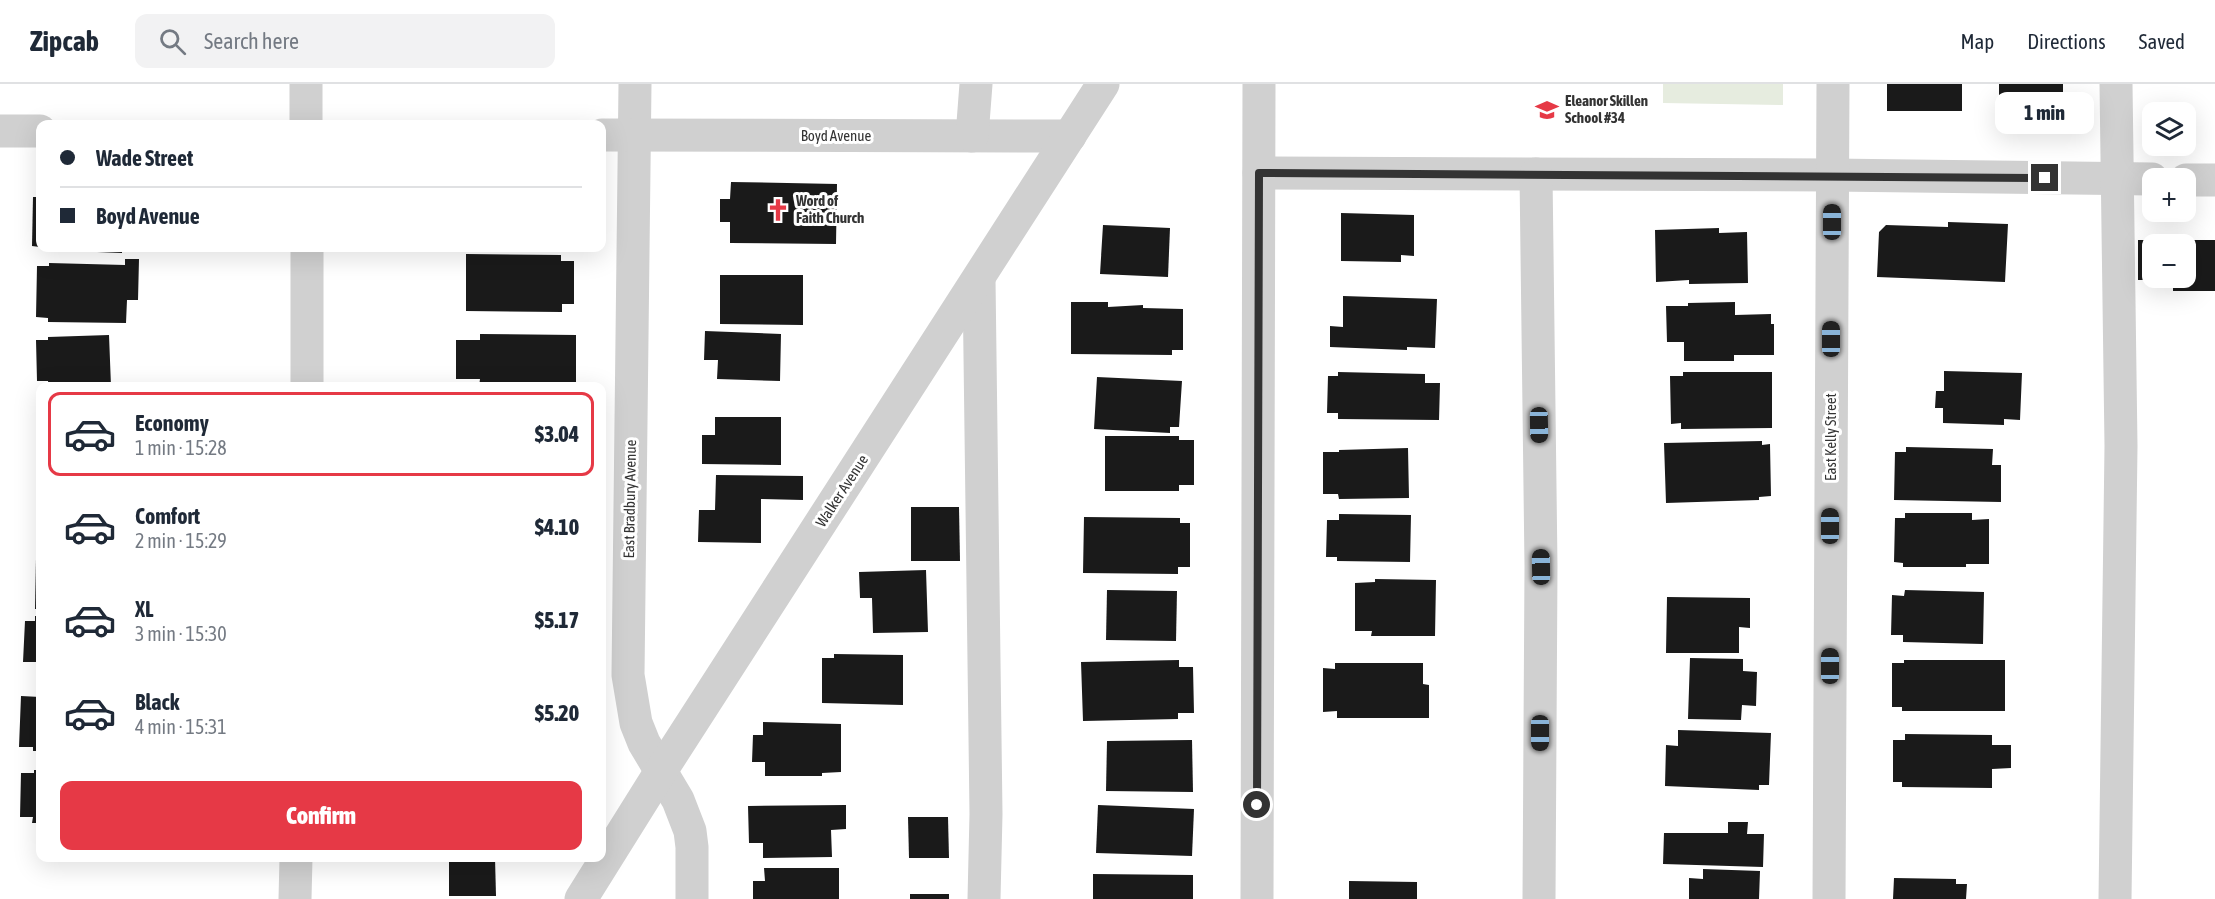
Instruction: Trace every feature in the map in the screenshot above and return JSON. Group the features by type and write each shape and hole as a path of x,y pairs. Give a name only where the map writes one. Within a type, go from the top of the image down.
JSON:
{"street":[{"path":"306,84 306,120"},
{"name":"East Bradbury Avenue","path":"635,84 628,675 636,723 644,743 678,800 690,831 692,899"},
{"path":"972,136 976,84"},
{"name":"Walker Avenue","path":"606,859 1103,84"},
{"path":"1257,899 1259,84"},
{"name":"East Kelly Street","path":"1829,899 1833,84"},
{"path":"2115,899 2121,446 2116,84"},
{"path":"0,131 36,131"},
{"name":"Boyd Avenue","path":"606,135 1070,136"},
{"path":"1259,173 1832,175 2142,179"},
{"path":"1536,174 1541,567 1539,899"},
{"path":"2196,180 2215,180"},
{"path":"307,252 307,382"},
{"path":"979,279 986,814 984,899"},
{"path":"295,899 296,862"},
{"name":"Walker Avenue","path":"581,899 604,862"}],"shaded area":[{"path":"1663,84 1783,84 1783,105 1663,103"}],"building":[{"path":"1887,84 1962,84 1962,111 1887,111"},
{"path":"1999,84 2063,84 2063,115 2059,115 2059,123 2027,123 2027,113 2008,113 2009,96 1999,96"},
{"name":"Word of Faith Church","path":"731,182 837,184 836,244 730,243 730,222 720,222 720,199 730,199"},
{"path":"33,197 36,197 36,246 32,246"},
{"path":"1341,213 1414,215 1414,256 1401,255 1401,262 1341,261"},
{"path":"1948,222 2008,224 2005,282 1877,277 1879,232 1886,225 1948,227"},
{"path":"1103,225 1170,228 1168,277 1100,274"},
{"path":"1719,228 1719,233 1747,232 1748,283 1689,284 1689,280 1656,282 1655,230"},
{"path":"2138,240 2142,240 2142,280 2138,280"},
{"path":"2196,240 2215,240 2215,291 2173,291 2173,288 2196,288"},
{"path":"466,254 561,255 561,261 574,261 574,304 562,304 562,312 466,311"},
{"path":"125,259 139,259 138,300 127,300 126,323 48,322 48,318 36,317 37,266 49,266 49,263 125,265"},
{"path":"720,275 803,275 803,325 720,324"},
{"path":"1343,296 1437,299 1435,348 1407,347 1407,350 1330,347 1330,326 1343,327"},
{"path":"1071,302 1108,302 1108,307 1143,305 1143,308 1183,309 1183,350 1172,350 1172,355 1071,354"},
{"path":"1735,302 1735,315 1771,314 1771,324 1774,324 1774,355 1734,355 1734,361 1684,361 1684,342 1667,342 1666,306"},
{"path":"705,331 781,334 780,381 717,379 718,360 704,360"},
{"path":"480,334 576,335 576,382 480,382 480,379 456,379 456,340 480,340"},
{"path":"109,335 111,382 37,381 36,340 48,340 48,337"},
{"path":"1944,371 2022,373 2020,420 2004,419 2004,425 1943,423 1943,408 1935,408 1936,391 1944,391"},
{"path":"1338,372 1425,374 1425,383 1440,383 1439,420 1338,419 1338,413 1327,413 1328,376 1338,376"},
{"path":"1683,372 1772,372 1772,428 1681,429 1681,423 1671,424 1670,376 1683,376"},
{"path":"1097,377 1182,381 1179,427 1170,427 1170,433 1094,429"},
{"path":"715,417 781,417 781,465 702,464 702,435 715,435"},
{"path":"1105,436 1179,436 1179,440 1194,440 1194,485 1179,485 1179,491 1105,491"},
{"path":"1762,441 1762,445 1770,444 1771,496 1759,497 1759,500 1666,503 1664,443"},
{"path":"1906,447 1993,449 1992,465 2001,465 2001,502 1894,500 1895,452 1906,452"},
{"path":"1408,448 1409,498 1339,499 1338,494 1323,494 1323,452"},
{"path":"716,475 803,476 803,500 761,499 761,543 698,542 699,510 715,510"},
{"path":"911,507 959,507 960,561 911,561"},
{"path":"1905,513 1972,513 1972,520 1989,519 1989,564 1966,564 1966,567 1903,567 1903,563 1894,562 1895,518 1905,518"},
{"path":"1339,514 1411,515 1410,562 1337,561 1337,557 1326,557 1327,520 1339,520"},
{"path":"1084,517 1180,518 1180,523 1190,523 1190,567 1178,567 1178,574 1083,573"},
{"path":"36,559 36,609 35,609"},
{"path":"926,570 928,632 873,633 872,598 860,598 859,572"},
{"path":"1375,579 1436,580 1435,636 1371,636 1372,631 1355,631 1355,583 1375,582"},
{"path":"1107,590 1177,591 1176,641 1106,640"},
{"path":"1905,590 1984,592 1983,644 1903,642 1903,635 1891,635 1892,595 1904,596"},
{"path":"1667,597 1750,598 1750,628 1739,627 1739,653 1666,653"},
{"path":"36,616 36,662 23,662 25,621 35,621"},
{"path":"834,654 903,655 903,705 822,703 822,658 834,658"},
{"path":"1690,658 1743,659 1743,671 1757,672 1756,706 1742,705 1741,720 1688,719"},
{"path":"1179,660 1179,667 1193,667 1194,713 1178,713 1178,719 1083,721 1081,662"},
{"path":"1904,660 2005,660 2005,711 1902,711 1902,707 1892,707 1892,663 1904,663"},
{"path":"1335,663 1423,663 1423,684 1429,685 1429,718 1337,718 1337,711 1323,712 1323,668 1335,669"},
{"path":"21,696 36,697 36,751 33,751 33,747 19,747"},
{"path":"763,722 841,724 841,772 822,773 822,776 765,776 765,762 752,762 753,735 763,735"},
{"path":"1678,730 1771,733 1769,785 1759,785 1759,790 1665,786 1666,745 1678,746"},
{"path":"1905,734 1992,735 1992,745 2011,745 2011,768 1992,769 1992,788 1902,787 1902,782 1893,782 1893,740 1905,740"},
{"path":"1192,740 1193,792 1106,791 1107,741"},
{"path":"36,770 36,823 32,823 33,817 20,817 21,773 34,773"},
{"path":"846,805 846,829 831,830 832,857 763,858 763,843 749,843 748,806"},
{"path":"1098,805 1194,809 1192,856 1096,853"},
{"path":"908,817 948,817 949,858 909,858"},
{"path":"1728,822 1748,822 1747,834 1764,834 1763,867 1663,864 1664,833 1728,833"},
{"path":"449,862 495,862 496,896 449,896"},
{"path":"764,868 839,868 839,899 753,899 753,881 765,881"},
{"path":"1703,869 1760,871 1759,899 1689,899 1689,878 1703,879"},
{"path":"1093,874 1193,875 1193,899 1093,899"},
{"path":"1894,878 1956,879 1956,884 1967,884 1966,899 1893,899"},
{"path":"1349,881 1417,882 1417,899 1349,899"},
{"path":"910,894 949,894 949,899 910,899"}],"place":[{"name":"Eleanor Skillen School #34","path":"1547,110"},
{"name":"Word of Faith Church","path":"778,210"}],"route":[{"path":"1257,805 1259,173 2045,178"}]}
